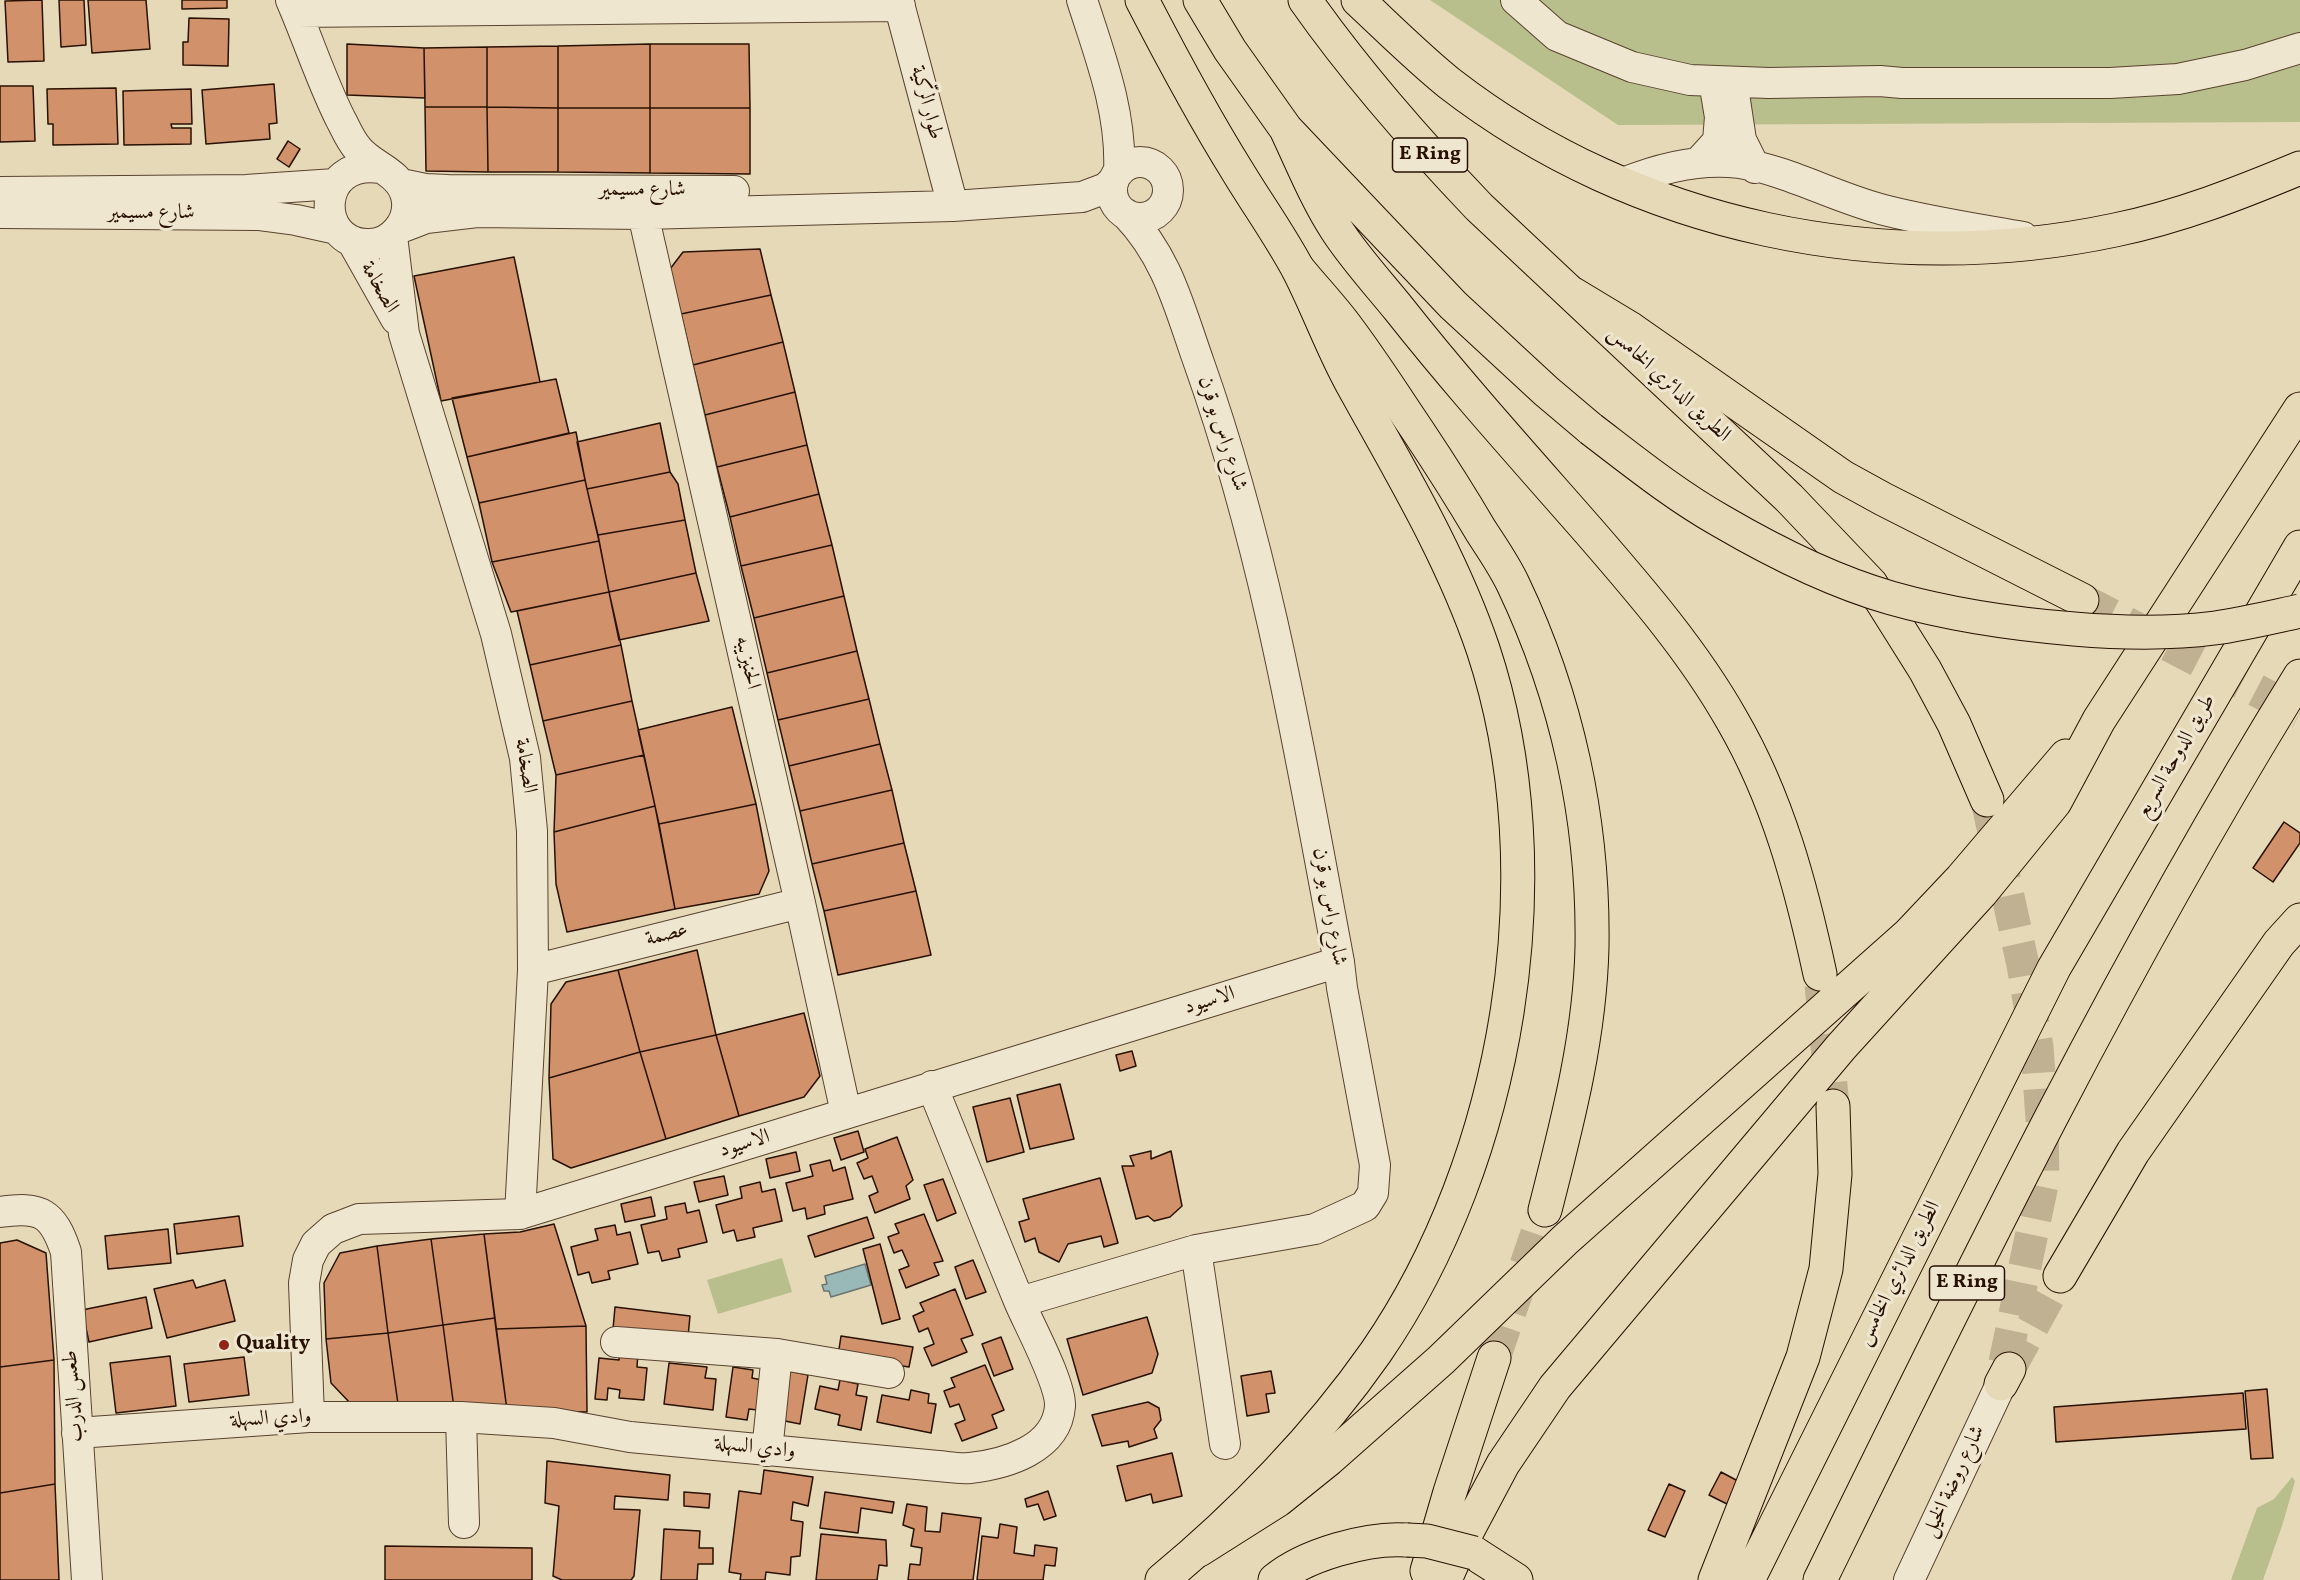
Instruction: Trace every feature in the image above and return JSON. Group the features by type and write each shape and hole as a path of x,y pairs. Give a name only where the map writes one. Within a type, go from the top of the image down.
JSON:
{"main road":[{"path":"1142,0 1197,104 1299,270 1349,378 1431,526 1457,581 1482,646 1495,688 1509,757 1518,846 1518,913 1513,972 1504,1029 1476,1142 1457,1197 1434,1250 1378,1349 1342,1398 1258,1491 1199,1550 1162,1580"},
{"path":"1200,0 1230,50 1286,129 1452,305 1591,429 1720,521 1786,556 1890,597 1953,613 2027,626 2097,631 2160,632 2215,628 2300,611"},
{"name":"الطريق الدائري الخامس","path":"1305,0 1374,90 1432,158 1479,207 1685,403 1790,498 1871,584 1925,670 1949,715 1987,800"},
{"path":"1358,0 1449,82 1496,116 1534,139 1623,183 1674,205 1743,225 1881,248 1976,249 2043,242 2115,230 2206,205 2300,168"},
{"path":"1286,129 1319,201 1337,232 1427,345 1653,606 1692,658 1732,719 1759,770 1783,832 1804,902 1820,974"},
{"path":"1299,270 1365,351 1441,465 1512,581 1537,639 1558,699 1574,760 1585,822 1591,885 1592,949 1588,1012 1578,1074 1545,1210"},
{"path":"1573,294 1630,329 1843,477 2082,600"},
{"path":"1445,1580 1461,1543 1503,1464 1555,1387 1842,1046 1981,893 2055,802 2099,720 2300,409"},
{"name":"طريق الدوحة السريع","path":"2055,969 2300,547"},
{"name":"E Ring","path":"1820,1580 1936,1344 2119,989 2225,801 2299,679"},
{"path":"1199,1550 1278,1500 1329,1459 1441,1360 1565,1240 1909,934 1961,879 2036,789 2099,720"},
{"path":"2060,1275 2133,1152 2279,943 2300,920"},
{"name":"الطريق الدائري الخامس","path":"1748,1580 2055,969"},
{"path":"1715,1580 1803,1357 1826,1269 1835,1174 1833,1106"},
{"path":"1424,1580 1494,1358"},
{"path":"1275,1580 1317,1556 1358,1545 1397,1540 1438,1543 1474,1553 1516,1580"}],"street":[{"path":"1082,0 1115,112 1120,153 1119,192 1145,217 1162,208 1168,189 1162,171 1154,165 1135,162 1126,165 1119,192"},
{"path":"1516,0 1557,36 1632,67 1690,80 2122,83 2178,79 2245,65 2300,48"},
{"path":"391,176 367,166 355,168 339,179 330,195 329,207 331,219 344,235 365,244 378,243 396,232 407,208 406,198 391,176 353,144 325,89 294,6 899,3"},
{"name":"طوار الرّكية","path":"899,3 953,206"},
{"path":"1698,163 1718,141 1724,81"},
{"path":"1724,81 1741,140 1755,168"},
{"path":"325,89 339,179"},
{"path":"1623,183 1651,172 1698,163 1739,163 1789,177 1886,211 2043,242"},
{"name":"شارع مسيمير","path":"391,176 425,189 503,201 879,207 953,206 1082,197 1106,188 1119,192"},
{"name":"شارع مسيمير","path":"0,192 246,190 339,179"},
{"name":"شارع راس بو قرن","path":"1119,192 1164,264"},
{"name":"شارع مسيمير","path":"396,232 426,218 477,212 503,201"},
{"name":"الحنيزيبه","path":"644,202 846,1113"},
{"name":"شارع راس بو قرن","path":"1020,1302 1196,1250 1316,1229 1365,1206 1373,1193 1375,1165 1342,988 1340,962 1282,661 1263,576 1214,405 1164,264 1161,246 1162,208"},
{"name":"شارع مسيمير","path":"0,213 258,215 296,220 344,235"},
{"name":"الصخامة","path":"396,232 404,334 496,634 525,758 532,831 533,970 520,1214"},
{"name":"الصخامة","path":"344,235 404,334"},
{"name":"عصمة","path":"533,970 800,903"},
{"name":"الاسيود","path":"309,1417 304,1283 308,1260 316,1244 333,1229 359,1219 520,1214 1340,962"},
{"name":"وادي السهلة","path":"77,1432 309,1417 461,1417 554,1423 630,1437 767,1451 970,1468 1024,1454 1044,1442 1055,1424 1060,1407 1058,1390 932,1086"},
{"name":"طعس الدرب","path":"0,1212 32,1209 47,1218 59,1230 66,1252 87,1580"},
{"path":"1196,1250 1225,1444"},
{"path":"616,1342 777,1354 889,1373"},
{"path":"767,1451 777,1354"},
{"name":"شارع روضة الخيل","path":"1909,1580 2005,1373"},
{"path":"461,1417 464,1523"}],"green space":[{"path":"1430,0 2300,0 2300,122 1618,125"},
{"path":"782,1258 792,1292 718,1314 707,1280"},
{"path":"2292,1477 2295,1481 2263,1580 2231,1580 2257,1508 2274,1499"}],"water":[{"path":"865,1264 871,1285 831,1297 829,1291 824,1291 822,1285 827,1284 825,1276"}],"building":[{"path":"42,0 44,61 8,62 5,1"},
{"path":"59,0 84,0 86,45 61,47"},
{"path":"88,0 146,0 150,49 92,53"},
{"path":"182,0 227,0 227,8 182,9"},
{"path":"189,18 229,19 228,66 183,65 183,42 188,42"},
{"path":"347,44 424,48 425,98 347,95"},
{"path":"650,44 749,44 750,108 650,108"},
{"path":"650,44 650,108 558,108 558,46"},
{"path":"558,46 558,108 487,107 487,47"},
{"path":"487,47 487,107 425,107 424,48"},
{"path":"274,84 277,123 269,124 270,139 206,144 202,90"},
{"path":"0,86 33,86 35,141 0,142"},
{"path":"116,88 118,144 53,145 53,124 48,124 47,89"},
{"path":"191,89 192,124 171,124 172,128 191,128 191,144 124,145 123,91"},
{"path":"425,107 487,107 488,172 426,171"},
{"path":"487,107 558,108 558,172 488,172"},
{"path":"558,108 650,108 650,173 558,172"},
{"path":"650,108 750,108 750,174 650,173"},
{"path":"288,141 300,149 289,167 277,159"},
{"path":"760,249 771,295 681,314 670,269 683,252"},
{"path":"514,257 540,382 441,401 414,276"},
{"path":"771,295 783,342 693,365 681,314"},
{"path":"783,342 795,392 705,415 693,365"},
{"path":"556,379 569,433 467,457 452,398"},
{"path":"795,392 807,445 717,467 705,415"},
{"path":"660,423 670,472 587,489 577,442"},
{"path":"576,432 585,480 479,503 467,457"},
{"path":"807,445 819,494 730,517 717,467"},
{"path":"670,472 678,484 685,520 598,535 587,489"},
{"path":"585,480 599,541 492,562 479,503"},
{"path":"819,494 832,545 741,566 730,517"},
{"path":"685,520 696,573 609,592 598,535"},
{"path":"599,541 609,592 511,612 492,562"},
{"path":"832,545 844,596 754,618 741,566"},
{"path":"696,573 709,621 619,640 609,592"},
{"path":"609,592 621,645 530,665 517,611"},
{"path":"844,596 857,651 767,673 754,618"},
{"path":"621,645 632,701 543,721 530,665"},
{"path":"857,651 869,699 778,720 767,673"},
{"path":"869,699 880,744 789,766 778,720"},
{"path":"632,701 644,755 556,775 543,721"},
{"path":"732,707 756,804 659,824 638,730"},
{"path":"880,744 892,790 800,811 789,766"},
{"path":"644,755 655,806 554,832 556,775"},
{"path":"892,790 904,843 812,864 800,811"},
{"path":"756,804 769,871 759,894 675,909 659,824"},
{"path":"655,806 675,909 567,932 556,884 554,832"},
{"path":"2284,822 2300,833 2300,843 2273,882 2253,868"},
{"path":"904,843 916,891 824,911 812,864"},
{"path":"916,891 931,955 838,975 824,911"},
{"path":"697,950 716,1035 640,1052 618,970"},
{"path":"618,970 640,1052 549,1078 551,1004 566,982"},
{"path":"804,1013 820,1076 804,1097 739,1116 716,1035"},
{"path":"716,1035 739,1116 666,1139 640,1052"},
{"path":"1132,1051 1136,1066 1120,1071 1116,1055"},
{"path":"640,1052 666,1139 571,1168 553,1159 549,1078"},
{"path":"1060,1084 1074,1139 1030,1149 1017,1095"},
{"path":"1010,1098 1024,1152 987,1162 973,1107"},
{"path":"858,1131 864,1152 841,1160 834,1138"},
{"path":"897,1137 913,1180 906,1186 910,1199 875,1213 869,1196 878,1192 872,1176 864,1179 857,1163 868,1158 865,1149"},
{"path":"1151,1151 1151,1159 1171,1151 1182,1206 1170,1217 1154,1221 1148,1216 1136,1219 1122,1166 1134,1166 1130,1156"},
{"path":"796,1152 800,1171 770,1178 766,1159"},
{"path":"830,1160 833,1171 845,1167 853,1199 824,1206 825,1214 807,1219 805,1208 793,1211 786,1183 813,1176 810,1165"},
{"path":"724,1176 728,1195 699,1202 694,1182"},
{"path":"1100,1178 1118,1243 1104,1247 1101,1236 1068,1244 1059,1262 1039,1252 1035,1238 1025,1242 1019,1222 1029,1219 1023,1199"},
{"path":"943,1179 956,1213 937,1221 924,1185"},
{"path":"760,1182 762,1192 775,1189 782,1221 753,1228 755,1237 737,1241 734,1230 723,1233 716,1205 742,1198 740,1187"},
{"path":"651,1197 655,1216 625,1222 621,1204"},
{"path":"685,1203 687,1213 699,1210 707,1242 678,1249 680,1257 662,1261 659,1251 648,1253 641,1225 667,1219 665,1207"},
{"path":"924,1214 943,1261 934,1263 939,1275 906,1288 899,1270 909,1266 902,1250 894,1253 888,1237 899,1233 895,1224"},
{"path":"239,1216 243,1246 177,1254 174,1224"},
{"path":"867,1217 874,1238 815,1257 808,1236"},
{"path":"554,1224 586,1326 496,1329 484,1234 520,1232"},
{"path":"615,1225 617,1235 630,1232 638,1264 608,1271 610,1279 592,1283 589,1272 578,1275 571,1247 598,1240 595,1229"},
{"path":"168,1229 171,1263 108,1269 105,1236"},
{"path":"484,1234 495,1318 443,1325 431,1239"},
{"path":"431,1239 443,1325 388,1333 377,1246"},
{"path":"17,1240 46,1253 54,1360 0,1367 0,1243"},
{"path":"880,1244 900,1319 882,1324 863,1249"},
{"path":"377,1246 388,1333 326,1339 324,1283 340,1253"},
{"path":"973,1260 986,1292 966,1299 955,1267"},
{"path":"193,1280 196,1288 225,1280 235,1321 167,1338 154,1289"},
{"path":"955,1289 973,1335 961,1339 967,1352 932,1366 924,1348 934,1344 928,1328 919,1332 913,1316 924,1311 920,1303"},
{"path":"146,1297 152,1328 89,1342 82,1310"},
{"path":"615,1307 690,1316 688,1337 613,1329"},
{"path":"1147,1317 1158,1354 1152,1373 1083,1395 1067,1339"},
{"path":"495,1318 507,1410 454,1408 443,1325"},
{"path":"443,1325 454,1408 398,1404 388,1333"},
{"path":"586,1326 587,1412 507,1410 496,1329"},
{"path":"388,1333 398,1404 352,1405 331,1383 326,1339"},
{"path":"841,1336 913,1347 909,1367 838,1356"},
{"path":"1001,1337 1013,1369 994,1376 982,1344"},
{"path":"620,1351 638,1352 637,1367 647,1368 644,1400 619,1398 620,1390 608,1388 607,1400 595,1399 599,1358 619,1360"},
{"path":"170,1356 176,1406 116,1413 110,1363"},
{"path":"244,1357 249,1395 189,1402 184,1364"},
{"path":"54,1360 55,1484 0,1493 0,1367"},
{"path":"669,1363 707,1367 705,1378 716,1379 713,1410 664,1404"},
{"path":"985,1365 1004,1410 992,1415 997,1428 962,1441 955,1424 965,1420 959,1404 950,1407 944,1391 955,1387 951,1378"},
{"path":"733,1367 753,1370 752,1378 762,1380 757,1410 749,1409 747,1420 726,1417"},
{"path":"789,1371 808,1375 800,1424 780,1420"},
{"path":"1271,1371 1275,1393 1266,1394 1269,1412 1247,1416 1241,1376"},
{"path":"840,1380 858,1384 856,1395 867,1397 861,1430 838,1425 840,1415 815,1409 820,1386 838,1390"},
{"path":"2267,1389 2273,1458 2251,1459 2245,1391"},
{"path":"911,1390 929,1394 928,1403 936,1404 931,1433 877,1422 882,1395 909,1400"},
{"path":"2243,1393 2246,1429 2056,1442 2054,1407"},
{"path":"1148,1402 1159,1408 1161,1420 1154,1429 1157,1438 1129,1447 1128,1441 1102,1446 1092,1415"},
{"path":"1172,1453 1182,1496 1153,1503 1151,1494 1126,1501 1117,1466"},
{"path":"547,1461 670,1475 668,1500 615,1496 614,1509 640,1510 634,1576 631,1580 562,1580 553,1576 559,1506 545,1503"},
{"path":"764,1470 813,1477 808,1506 793,1502 791,1520 803,1522 800,1556 791,1557 790,1575 766,1572 765,1580 740,1580 741,1574 729,1572 739,1491 761,1494"},
{"path":"1721,1472 1738,1481 1727,1504 1709,1495"},
{"path":"55,1484 59,1580 0,1580 0,1493"},
{"path":"1669,1484 1685,1491 1665,1537 1648,1530"},
{"path":"1048,1491 1056,1516 1044,1520 1038,1504 1027,1507 1025,1499"},
{"path":"684,1492 710,1494 709,1508 684,1506"},
{"path":"825,1492 894,1502 892,1513 861,1508 858,1533 820,1528"},
{"path":"907,1504 927,1507 925,1531 940,1532 942,1513 981,1518 973,1580 908,1580 910,1564 920,1565 922,1548 911,1546 914,1529 903,1525"},
{"path":"1000,1524 1017,1527 1014,1553 1034,1556 1035,1545 1057,1548 1055,1566 1045,1565 1043,1580 977,1580 982,1536 998,1538"},
{"path":"664,1529 700,1531 699,1548 713,1548 713,1564 698,1564 697,1580 661,1580"},
{"path":"821,1534 886,1540 887,1566 879,1565 877,1580 816,1580"},
{"path":"385,1546 532,1548 532,1580 385,1580"}],"tunnel":[{"path":"2082,600 2300,713"},
{"path":"1987,800 2023,965 2037,1047 2042,1119 2043,1180 2004,1367"},
{"path":"1821,985 1833,1106"},
{"path":"1494,1358 1545,1210"},
{"path":"2009,1369 2060,1276"}],"place":[{"name":"Quality","path":"224,1345"}]}
